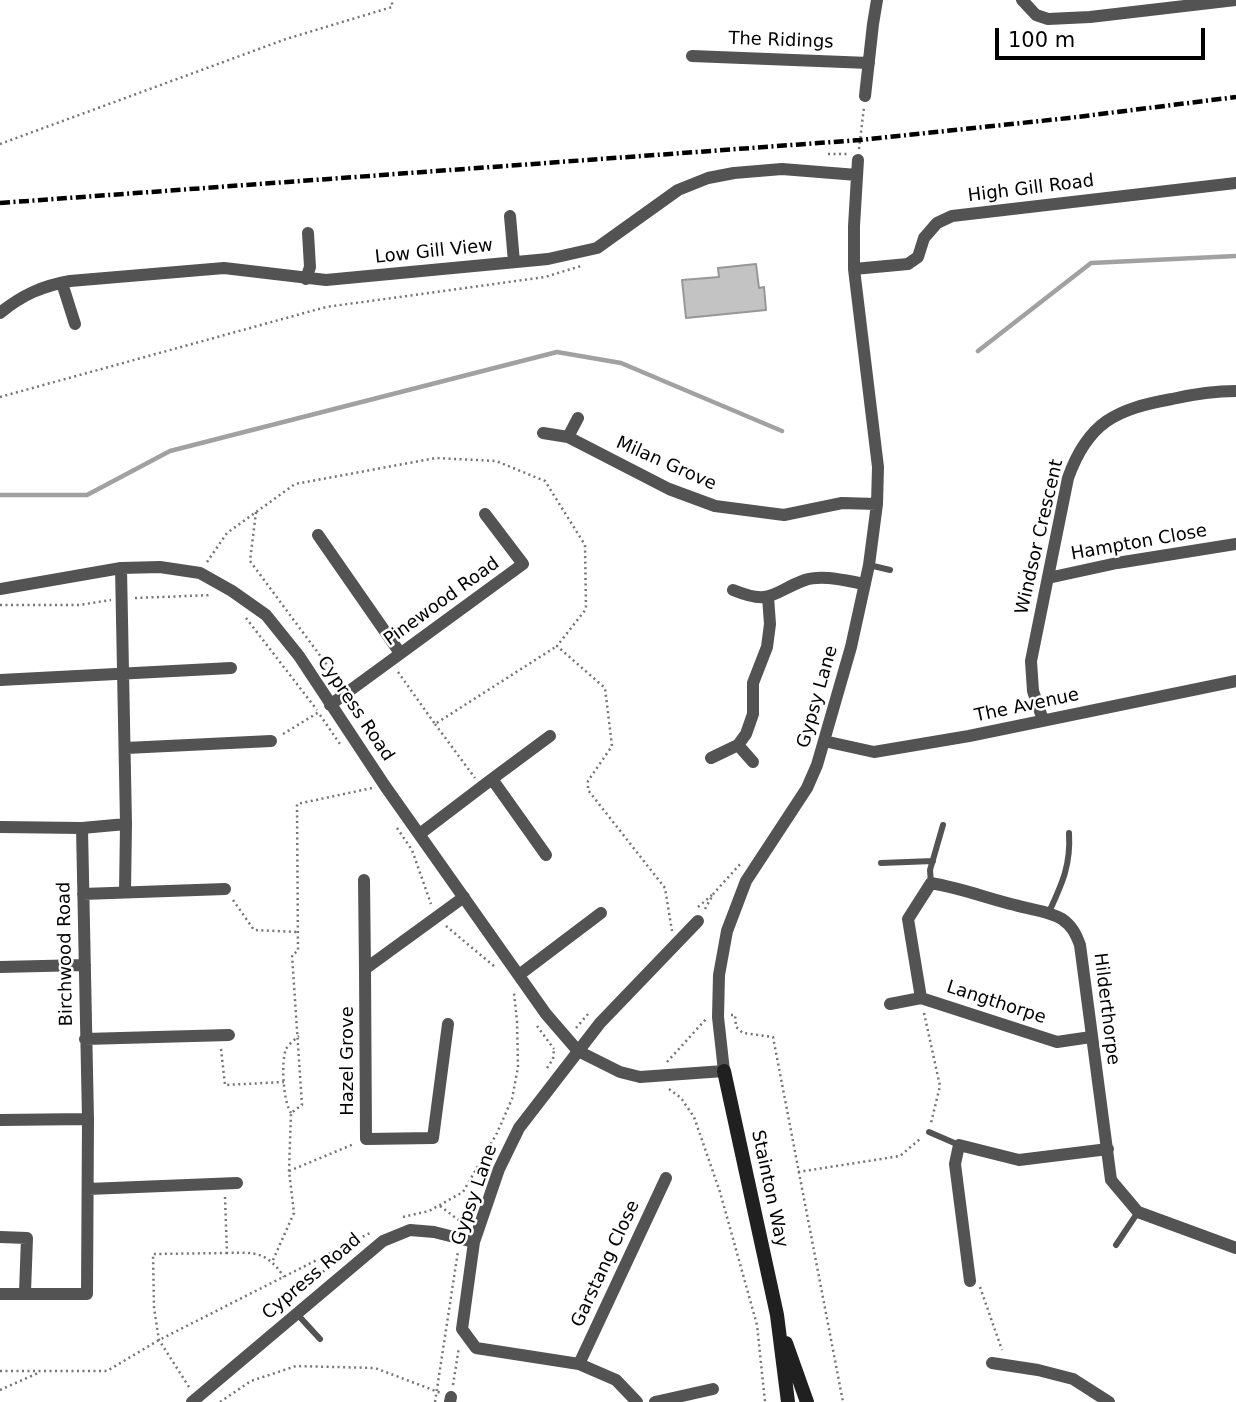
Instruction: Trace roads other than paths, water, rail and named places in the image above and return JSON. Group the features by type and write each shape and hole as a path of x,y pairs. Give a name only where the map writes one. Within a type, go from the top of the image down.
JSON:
{"street":[{"path":"865,96 877,0"},
{"path":"1022,0 1036,15 1048,19 1090,17 1236,0"},
{"name":"The Ridings","path":"692,55 869,63"},
{"name":"Gypsy Lane","path":"723,1071 718,1017 719,975 727,931 746,881 807,788 817,765 851,647 869,565 877,504 878,467 854,269 850,175 858,157"},
{"name":"Low Gill View","path":"0,313 30,292 62,283 224,268 326,280 548,259 597,248 678,190 708,178 782,169 850,175"},
{"name":"High Gill Road","path":"854,269 908,264 918,257 924,239 937,223 952,216 1236,183"},
{"path":"510,216 514,262"},
{"path":"306,279 310,267 308,233"},
{"path":"62,283 75,324"},
{"name":"Windsor Crescent","path":"1043,720 1033,691 1031,661 1068,478 1076,457 1089,438 1110,418 1137,405 1212,391 1236,391"},
{"path":"568,437 578,418"},
{"name":"Milan Grove","path":"543,433 568,437 669,489 715,506 784,515 842,503 877,504"},
{"name":"Pinewood Road","path":"324,708 523,564 485,514"},
{"path":"318,535 395,657"},
{"name":"Hampton Close","path":"1048,578 1117,563 1236,544"},
{"name":"Cypress Road","path":"0,589 121,568 160,567 200,573 266,615 299,656 324,708 421,833 546,1014 578,1051"},
{"path":"121,568 126,748 125,892"},
{"path":"733,590 745,595 768,597 806,579 865,584"},
{"path":"711,758 738,745 746,734 753,715 753,683 767,647 770,624 768,597"},
{"path":"0,680 230,668"},
{"name":"The Avenue","path":"824,741 874,752 969,736 1236,681"},
{"path":"421,833 550,736"},
{"path":"126,748 271,741"},
{"path":"738,745 753,762"},
{"path":"487,783 545,855"},
{"path":"0,827 82,828 126,824"},
{"name":"Birchwood Road","path":"0,1294 87,1294 88,1119 82,828"},
{"name":"Hazel Grove","path":"364,880 366,1139 433,1138 448,1024"},
{"path":"921,998 908,919 931,883"},
{"name":"Hilderthorpe","path":"931,883 1049,912 1075,930 1090,1007 1091,1037 1111,1180 1138,1212 1236,1248"},
{"path":"83,894 225,888"},
{"path":"365,969 464,897"},
{"path":"519,975 601,913"},
{"name":"Gypsy Lane","path":"579,1364 476,1348 462,1329 474,1242 499,1169 519,1128 600,1023 698,921"},
{"path":"0,967 85,965"},
{"name":"Langthorpe","path":"890,1004 921,998 1057,1042 1091,1037"},
{"path":"85,1039 224,1035"},
{"path":"578,1051 598,1063 640,1077 723,1071"},
{"name":"Stainton Way","path":"723,1071 777,1315 788,1402"},
{"path":"0,1120 88,1119"},
{"path":"970,1281 955,1164 959,1145 1019,1160 1108,1149"},
{"name":"Garstang Close","path":"579,1364 666,1178"},
{"path":"88,1189 231,1183"},
{"name":"Cypress Road","path":"194,1400 383,1241 410,1230 434,1232 474,1242"},
{"path":"0,1237 27,1238 25,1292"},
{"name":"Stainton Way","path":"777,1315 807,1402"},
{"path":"992,1363 1073,1379 1109,1402"},
{"path":"579,1364 616,1380 637,1402"},
{"path":"655,1402 713,1390"}],"lane":[{"path":"869,565 890,570"},
{"path":"931,883 933,861 943,825"},
{"path":"1049,912 1064,879 1070,855 1069,833"},
{"path":"881,863 933,861"},
{"path":"929,1132 959,1145"},
{"path":"1116,1245 1138,1212"},
{"path":"296,1312 320,1339"}],"waterway":[{"path":"978,351 1091,263 1236,256"},
{"path":"0,495 87,495 170,451 557,352 621,363 782,431"}],"railway":[{"path":"0,203 860,140 1236,97"}]}
